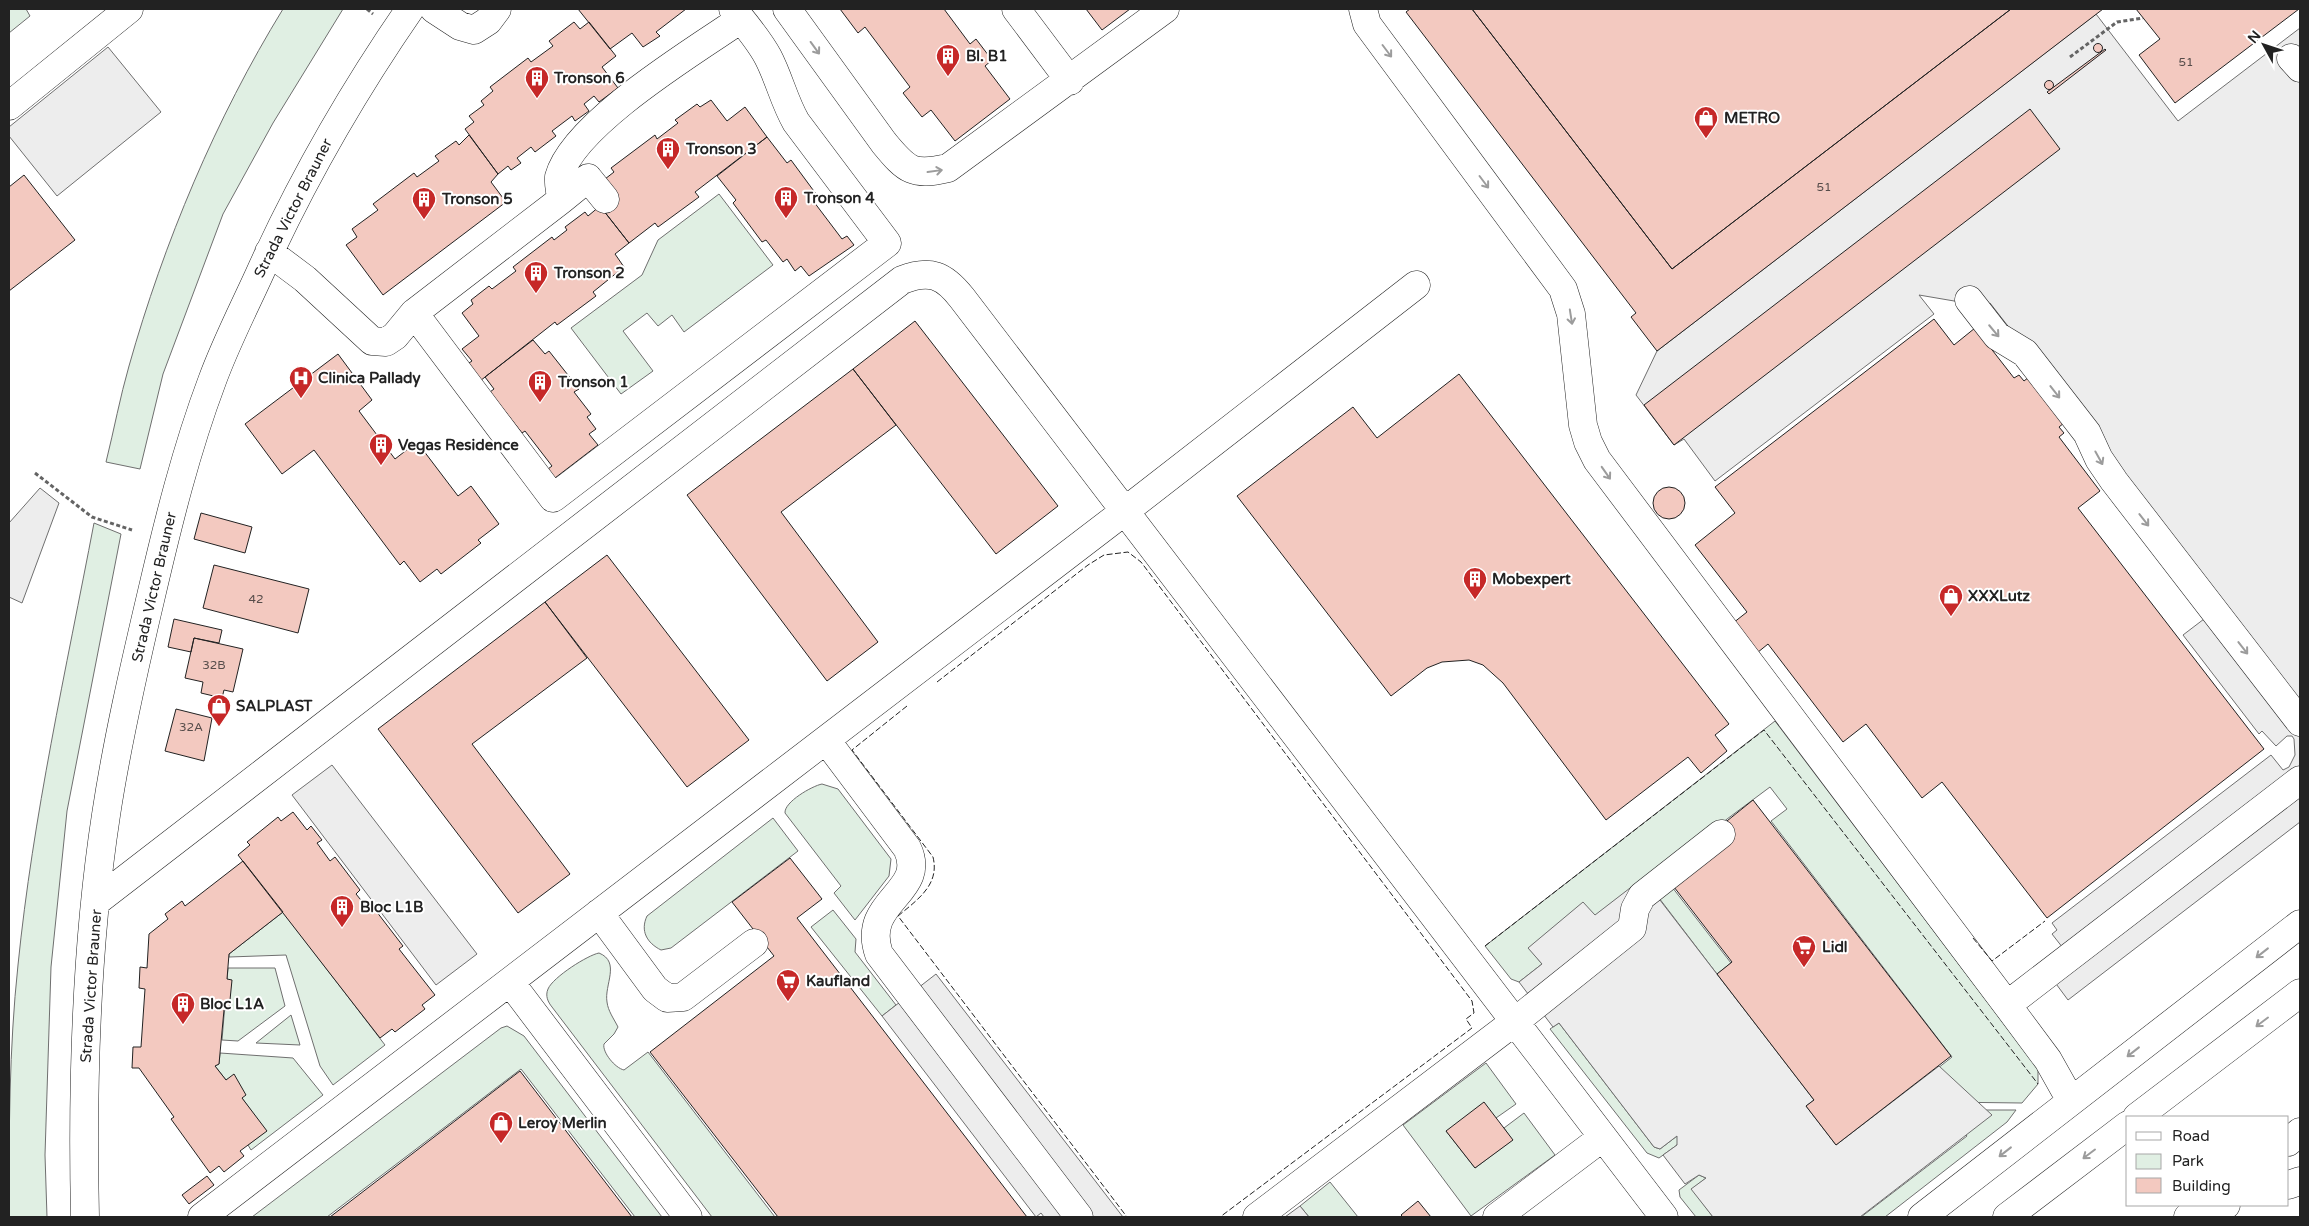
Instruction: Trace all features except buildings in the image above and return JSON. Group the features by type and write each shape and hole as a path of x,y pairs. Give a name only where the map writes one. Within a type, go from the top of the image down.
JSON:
{"street":[{"path":"9,106 130,9"},
{"name":"Strada Victor Brauner","path":"85,1217 85,1074 97,901 106,816 120,738 166,534 187,456 212,380 269,252 365,75 410,9"},
{"path":"434,9 460,26 474,30 488,21 497,9"},
{"path":"787,9 884,143 900,162 917,172 948,168 1165,9"},
{"path":"1016,9 1070,80"},
{"path":"1362,9 1367,24 1563,289 1572,314 1583,425 1588,442 1597,460 2008,1005 2048,1060 2071,1101"},
{"path":"414,313 553,498 887,243 796,122 786,106 779,81 768,55 737,14 594,126 573,152 559,178 562,200"},
{"path":"269,252 305,279 372,341 386,342 395,336 414,313 588,178 605,199"},
{"path":"97,901 894,286 917,274 935,275 950,283 1664,1217"},
{"path":"202,1217 1125,511 1416,284"},
{"path":"1969,300 1997,336 2026,353 2087,433 2103,466 2297,712"},
{"path":"826,740 907,848 912,859 908,881 881,912 876,926 875,942 879,954 1079,1217"},
{"path":"2008,1005 2300,780"},
{"path":"1257,1217 1514,1021 1632,928 1635,909 1642,896 1721,834"},
{"path":"599,913 655,989 667,998 683,997 754,943"},
{"path":"1922,1217 2300,924"},
{"path":"510,982 688,1217"},
{"path":"2138,1116 2300,993"},
{"path":"2007,1217 2126,1127"},
{"path":"2289,1141 2300,1132"},
{"path":"1497,1217 1603,1137"},
{"path":"2194,1213 2222,1206"}],"path":[{"path":"2070,57 2117,22 2143,18"},
{"path":"35,473 92,517 132,530"}],"green space":[{"path":"9,9 26,9 30,16 9,33"},
{"path":"283,9 343,9 273,123 223,214 163,374 140,469 106,462 129,366 158,273 175,227 214,137 236,93"},
{"path":"719,194 773,265 684,332 672,315 658,326 647,313 623,331 653,371 621,394 571,328 642,275 658,240"},
{"path":"94,523 121,534 67,811 51,967 45,1155 47,1217 9,1217 11,1060 15,996 24,909 41,798"},
{"path":"1775,721 2038,1069 2038,1084 2022,1103 1941,1102 1914,1087 1952,1057 1771,821 1787,809 1770,787 1715,828 1709,827 1595,916 1583,903 1529,948 1542,964 1519,982 1511,979 1485,946"},
{"path":"822,784 838,789 891,859 889,876 855,920 834,893 841,886 785,813 789,804 794,800 806,791"},
{"path":"773,818 798,851 671,948 661,950 652,944 646,936 644,927 647,916"},
{"path":"1672,887 1731,963 1717,974 1659,898"},
{"path":"833,910 856,939 855,952 896,1005 882,1016 811,927"},
{"path":"283,912 385,1045 333,1085 320,1066 286,955 229,957 229,954"},
{"path":"599,953 606,957 609,962 610,975 607,1002 618,1027 604,1044 607,1055 613,1063 624,1070 648,1052 775,1217 712,1217 547,999 548,989 551,984 571,967"},
{"path":"228,968 275,968 285,1006 238,1041 222,1040"},
{"path":"291,1015 300,1045 256,1043"},
{"path":"1559,1023 1654,1147 1660,1149 1677,1136 1677,1145 1659,1158 1647,1153 1550,1029"},
{"path":"507,1026 524,1036 662,1217 635,1217 521,1069 327,1217 252,1217 501,1028"},
{"path":"220,1053 293,1058 323,1095 251,1150 248,1145 266,1131 228,1079 226,1080 215,1066 219,1064"},
{"path":"1486,1063 1516,1104 1496,1118 1446,1131 1475,1168 1512,1140 1504,1128 1524,1113 1555,1155 1471,1216 1403,1125"},
{"path":"1945,1110 2016,1110 2007,1122 1885,1217 1861,1217 1967,1136"},
{"path":"1699,1175 1706,1178 1692,1189 1713,1217 1696,1217 1680,1197 1679,1190"},
{"path":"1330,1182 1358,1217 1309,1217 1300,1206"}],"shaded area":[{"path":"2096,14 2178,121 2300,28 2300,822 2068,1000 2048,973 2070,957 2052,934 2057,930 2052,923 2271,755 2283,770 2289,767 2295,755 2294,739 2292,736 2287,736 2276,746 2262,731 2259,734 2183,635 2204,619 2130,483 1990,303 1972,317 1960,302 1919,295 1934,314 1715,481 1684,439 1674,445 1636,395 1657,351"},
{"path":"108,47 161,112 57,196 9,136 9,127"},
{"path":"40,488 59,503 22,603 9,597 9,523"},
{"path":"332,765 477,954 436,985 292,795"},
{"path":"1643,878 1814,1100 1806,1106 1836,1145 1939,1066 1992,1115 1860,1217 1713,1217 1691,1189 1706,1178 1699,1175 1685,1184 1663,1155 1677,1145 1677,1136 1660,1149 1654,1147 1559,1023 1553,1027 1519,982 1542,964 1528,948 1583,902 1595,915"},
{"path":"936,974 1123,1217 1044,1217 1041,1213 1036,1217 882,1016"},
{"path":"1300,1206 1309,1217 1285,1217"}],"fence":[{"path":"937,682 1088,565 1104,555 1128,552 1141,562 1472,1001 1474,1013 1466,1019 1472,1028 1220,1217"},
{"path":"907,706 852,750 933,857 934,867 930,884 919,898 898,916 1127,1217"},
{"path":"1485,946 1764,730 2038,1084"},
{"path":"1973,938 1992,961 2045,921"}],"place":[{"name":"Bl. B1","path":"948,77"},
{"name":"Tronson 6","path":"537,99"},
{"name":"METRO","path":"1706,139"},
{"name":"Tronson 3","path":"668,170"},
{"name":"Tronson 4","path":"786,219"},
{"name":"Tronson 5","path":"424,220"},
{"name":"Tronson 2","path":"536,294"},
{"name":"Clinica Pallady","path":"301,399"},
{"name":"Tronson 1","path":"540,403"},
{"name":"Vegas Residence","path":"381,466"},
{"name":"Mobexpert","path":"1475,600"},
{"name":"XXXLutz","path":"1951,617"},
{"name":"SALPLAST","path":"219,727"},
{"name":"Bloc L1B","path":"342,928"},
{"name":"Lidl","path":"1804,968"},
{"name":"Kaufland","path":"788,1002"},
{"name":"Bloc L1A","path":"183,1025"},
{"name":"Leroy Merlin","path":"501,1144"}]}
